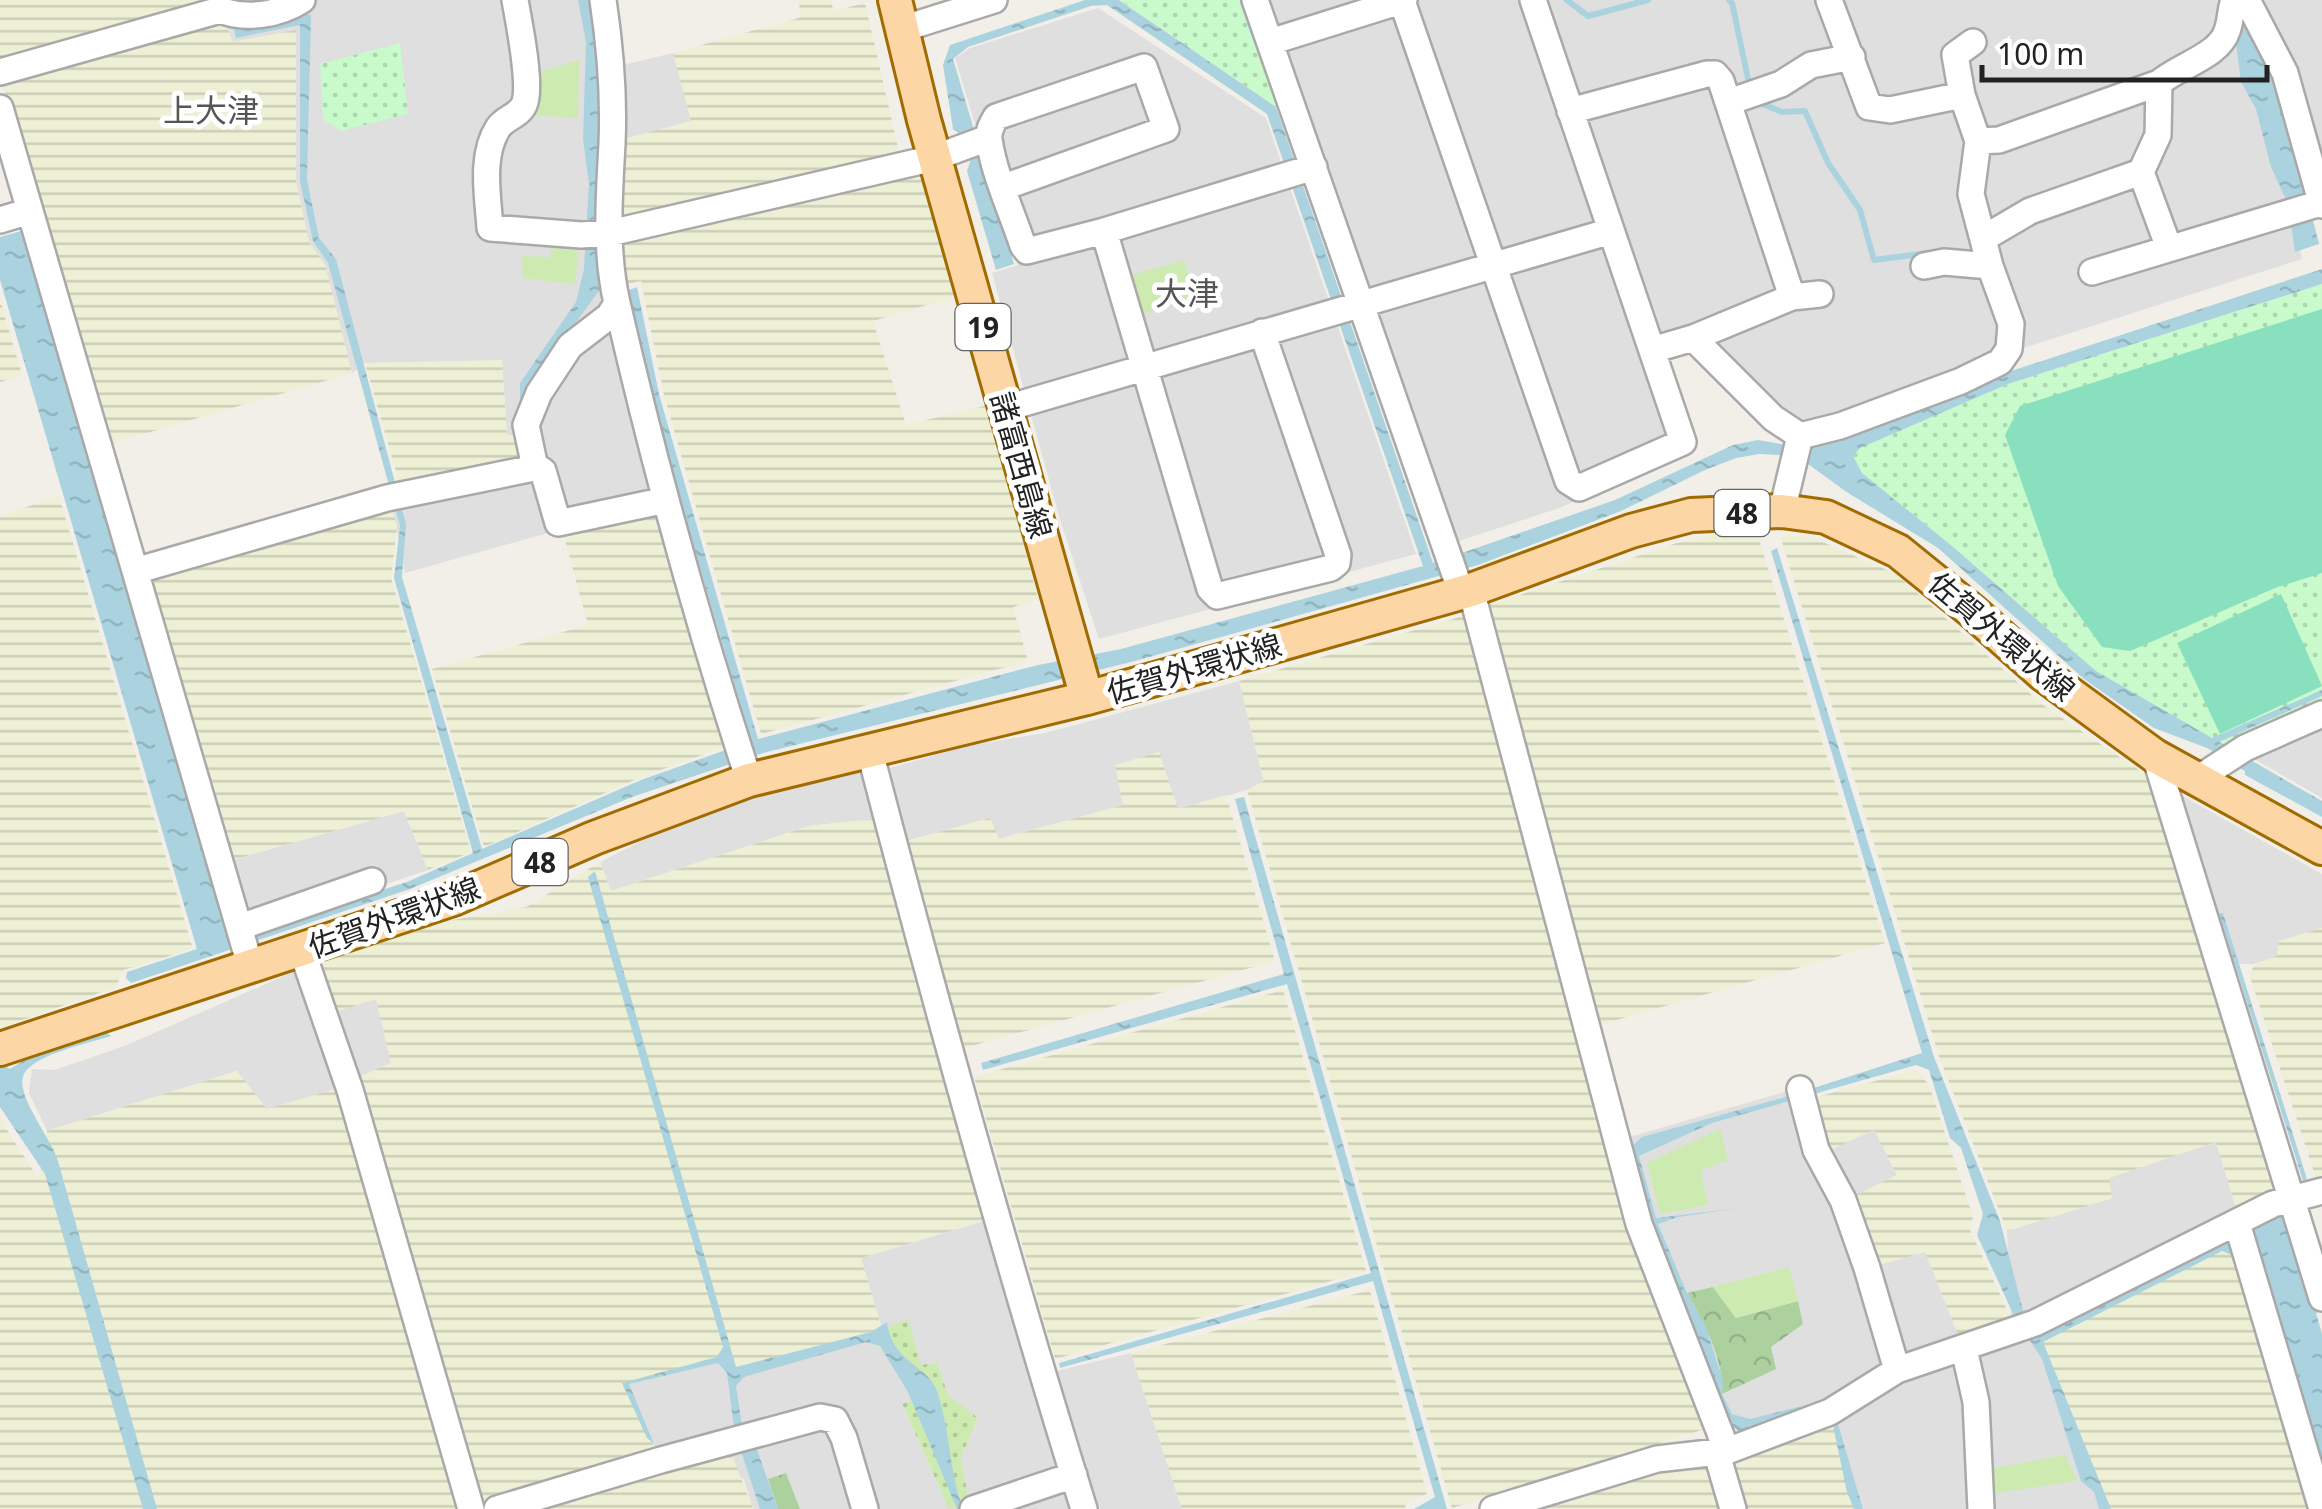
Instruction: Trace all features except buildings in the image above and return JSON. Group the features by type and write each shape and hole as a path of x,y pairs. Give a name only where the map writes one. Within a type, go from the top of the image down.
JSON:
{"main road":[{"name":"諸富西島線","path":"898,14 948,153 1007,408 1081,677"},
{"name":"佐賀外環状線","path":"0,1049 244,943 302,951 454,898 594,838 743,762 870,752 1081,677 1463,587 1691,515 1782,510 1826,517 1898,552 2044,675 2156,756 2208,770 2322,848"}],"street":[{"path":"0,72 220,10 235,15 295,5 302,0"},
{"path":"516,0 526,101 518,113 502,122 491,139 487,178 490,228 597,234 948,153 988,138"},
{"path":"597,234 606,221 612,140 603,0"},
{"path":"898,14 994,0"},
{"path":"1256,0 1270,42 1300,171 1347,307 1463,587 1639,1224 1722,1453 1733,1509"},
{"path":"1270,42 1403,0 1568,482 1580,488 1683,442 1533,0"},
{"path":"1829,0 1869,107 1890,110 1962,96"},
{"path":"1978,142 1998,140 2159,83 2175,69 2210,54 2227,34 2234,0"},
{"path":"2092,272 2322,204 2318,169 2286,73 2247,0"},
{"path":"1693,338 1774,418 1800,436 1840,426 1961,381 2000,362 2009,349 2010,324 1972,194 1978,142 1962,96 1955,56 1973,42"},
{"path":"1728,102 1781,84 1812,65 1852,57"},
{"path":"1004,187 1166,129 1144,67 996,116 988,138 1004,187 1027,251 1300,171"},
{"path":"1570,111 1716,74 1722,81 1792,297"},
{"path":"2159,83 2158,134 2141,172 2169,248"},
{"path":"0,108 244,943 372,881"},
{"path":"1984,238 2030,211 2141,172"},
{"path":"0,220 30,210"},
{"path":"1007,408 1611,230"},
{"path":"1104,231 1210,589 1216,596 1331,568 1337,563 1338,554 1262,332"},
{"path":"597,234 639,404 743,762"},
{"path":"1924,266 1944,262 1990,266"},
{"path":"1652,350 1693,338 1792,297 1820,294"},
{"path":"136,571 395,496 529,469 533,458 526,424 539,393 570,346 609,316 617,304"},
{"path":"1782,510 1800,436"},
{"path":"531,463 543,471 558,523 666,500"},
{"path":"2208,770 2245,748 2322,714"},
{"path":"870,752 950,1060 1084,1509"},
{"path":"2156,756 2321,1294"},
{"path":"302,951 350,1090 471,1509"},
{"path":"1801,1094 1816,1150 1843,1200 1867,1268 1897,1370"},
{"path":"1494,1509 1657,1459 1722,1453 1830,1412 1897,1370 2028,1326 2236,1223 2291,1198 2322,1191"},
{"path":"2236,1223 2322,1509"},
{"path":"1964,1350 1976,1402 1982,1509"},
{"path":"497,1509 820,1417 835,1420 844,1438 865,1509"},
{"path":"974,1509 1074,1475"}],"shaded area":[{"path":"220,0 609,0 619,66 673,53 692,121 618,239 661,508 562,529 405,573 392,505 507,435 502,361 365,363 352,373 325,265 309,242 296,182 296,31 232,42"},
{"path":"1269,0 2228,0 2265,86 2302,259 2014,351 1807,442 1760,424 1690,349 1664,356 1692,449 1562,507 1459,541"},
{"path":"2257,0 2322,0 2322,170"},
{"path":"1098,8 1266,118 1416,554 1099,639 1060,520 992,273 1018,265 955,58 970,48"},
{"path":"1239,681 1264,782 1178,810 1158,752 1124,805 998,839 990,818 906,841 890,768 967,746 1045,733"},
{"path":"2322,722 2322,798 2249,756"},
{"path":"861,771 873,819 809,826 611,891 600,862 673,825 827,774"},
{"path":"2172,790 2322,874 2322,928 2280,941 2278,957 2254,964 2226,964"},
{"path":"404,811 428,870 248,930 229,861"},
{"path":"309,965 376,998 391,1063 339,1088 266,1110 237,1071 47,1131 29,1093 32,1069 55,1070 127,1045"},
{"path":"1805,1086 1809,1099 1875,1130 1897,1175 1873,1266 1925,1251 2011,1318 2007,1231 2112,1198 2108,1178 2216,1142 2236,1208 2222,1249 2106,1509 1859,1509 1734,1427 1652,1221 1626,1138"},
{"path":"987,1220 1075,1509 753,1509 744,1479 657,1454 626,1384 725,1358 875,1335 917,1398 902,1405 949,1508 969,1502 961,1457 978,1418 948,1396 937,1362 921,1365 882,1329 861,1258"},
{"path":"1131,1353 1182,1509 1100,1509 1056,1371"}],"green space":[{"path":"0,0 220,0 0,64"},
{"path":"798,0 830,0 834,11 865,3 900,156 920,170 957,296 873,321 906,425 988,405 1038,599 1013,607 1028,661 761,734 664,395 641,281 624,285 618,239 624,139 691,121 673,53 802,17"},
{"path":"1120,0 1245,0 1278,101 1276,107"},
{"path":"222,17 233,42 296,30 296,182 309,242 325,265 352,373 106,445 1,81"},
{"path":"400,43 408,114 341,131 323,119 320,64"},
{"path":"579,60 578,118 531,115 535,73"},
{"path":"551,242 579,244 575,284 523,278 522,256 551,257"},
{"path":"1184,260 1195,298 1140,315 1128,276"},
{"path":"2322,284 2322,700 2222,744 2096,671 1862,473 1853,456 1859,448 2008,384"},
{"path":"0,300 22,375 0,382"},
{"path":"2322,309 2322,573 2275,588 2130,651 2102,647 2058,586 2005,435 2020,406"},
{"path":"502,360 507,435 520,436 524,458 401,489 365,363"},
{"path":"59,496 193,949 123,970 116,987 0,1028 0,516"},
{"path":"392,505 397,527 391,578 471,852 428,870 404,811 229,861 145,575"},
{"path":"661,508 730,745 641,777 484,847 432,669 588,625 562,529"},
{"path":"1727,531 1757,533 1885,943 1592,1027 1483,607 1677,543"},
{"path":"1780,535 1809,536 1896,574 2043,705 2155,781 2280,1189 2236,1208 2216,1142 2109,1178 2112,1198 2007,1231 1939,1056"},
{"path":"2281,594 2322,686 2220,734 2177,643"},
{"path":"1470,614 1705,1429 1452,1508 1247,790 1264,781 1239,681"},
{"path":"1159,752 1178,809 1226,795 1275,961 964,1048 906,841 990,818 999,839 1123,805 1115,765"},
{"path":"873,819 987,1220 861,1258 882,1329 733,1374 724,1359 626,1385 657,1454 480,1503 351,1080 391,1063 376,999 328,1014 309,965 448,921 526,907 600,862 611,891 809,826"},
{"path":"2322,928 2322,1179 2317,1181 2250,977 2254,964 2277,956 2279,941"},
{"path":"1283,990 1366,1271 1055,1359 974,1077"},
{"path":"1916,1070 1929,1085 1973,1217 1970,1230 2011,1318 1959,1337 1925,1252 1872,1267 1848,1199 1897,1175 1874,1130 1824,1153 1809,1099"},
{"path":"237,1071 267,1109 339,1088 462,1509 0,1509 0,1119 39,1180 47,1131"},
{"path":"1720,1129 1728,1160 1701,1170 1708,1205 1660,1214 1647,1163"},
{"path":"2222,1249 2241,1258 2316,1509 2106,1509 2038,1341"},
{"path":"1789,1267 1798,1301 1736,1318 1713,1287"},
{"path":"1713,1287 1736,1318 1798,1301 1803,1324 1771,1347 1776,1369 1722,1394 1716,1355 1687,1293"},
{"path":"1370,1290 1427,1494 1405,1502 1406,1509 1182,1509 1131,1353"},
{"path":"908,1319 921,1365 937,1362 948,1395 978,1418 961,1457 969,1502 949,1509 902,1404 916,1399 882,1329"},
{"path":"1833,1423 1859,1509 1742,1509 1728,1461"},
{"path":"729,1448 753,1509 524,1509"},
{"path":"2065,1455 2077,1481 1989,1494 1988,1469"},
{"path":"1713,1463 1726,1509 1532,1509 1634,1478"},
{"path":"786,1473 800,1509 778,1509 768,1479"}],"water":[{"path":"227,0 233,0 243,30 306,13 311,15 307,180 319,238 336,259 406,524 402,577 482,849 641,780 751,741 650,398 629,290 637,287 659,394 758,739 1038,665 1121,649 1423,566 1267,114 1107,5 1091,6 968,47 953,59 1014,264 996,270 967,171 972,156 966,137 953,129 943,65 950,45 1085,0 1119,0 1276,107 1433,563 1615,500 1733,445 1758,440 1805,448 1823,444 2002,374 2322,269 2322,284 2008,384 1860,448 1853,456 1862,473 2096,671 2212,738 2322,690 2322,696 2219,742 2322,801 2322,817 2245,775 2245,771 2207,748 2154,728 2084,679 1938,548 1804,461 1759,454 1705,470 1621,511 1478,565 1135,661 763,753 632,797 410,889 131,983 127,972 197,949 0,280 0,237 21,231 232,938 407,882 473,853 394,578 400,526 328,263 313,241 300,181 300,25 236,38"},
{"path":"578,0 596,0 604,139 596,227 601,288 528,388 520,410 520,383 576,302 584,269 589,184 583,139 586,42"},
{"path":"2239,23 2250,26 2278,80 2319,244 2295,252 2288,204 2271,167 2256,109 2241,82 2236,43"},
{"path":"1777,548 1934,1057 2000,1221 2024,1314 2038,1335 2226,1241 2234,1248 2232,1255 2222,1251 2043,1342 2111,1509 2099,1509 2094,1492 2081,1481 2042,1359 2014,1316 1977,1235 1983,1214 1961,1148 1950,1138 1929,1070 1916,1065 1712,1123 1639,1156 1656,1218 1739,1208 1658,1224 1706,1327 1723,1381 1722,1394 1732,1414 1750,1419 1826,1400 1741,1434 1726,1421 1649,1217 1629,1149 1642,1137 1922,1053 1771,551"},
{"path":"1244,797 1447,1509 1414,1509 1435,1497 1373,1281 1060,1368 1059,1363 1371,1273 1287,984 983,1070 981,1063 1284,974 1235,799"},
{"path":"595,871 736,1367 871,1332 887,1322 895,1346 933,1382 937,1391 963,1509 957,1509 908,1392 880,1346 866,1342 744,1377 736,1386 742,1426 734,1428 727,1373 718,1363 629,1384 654,1444 647,1438 622,1383 717,1357 723,1347 588,877"},
{"path":"2219,913 2223,913 2307,1179 2303,1181"},
{"path":"101,1029 111,1036 36,1062 23,1077 23,1086 58,1161 157,1509 143,1509 45,1174 0,1107 0,1063 10,1069 41,1050"},
{"path":"2279,1216 2285,1219 2293,1249 2322,1296 2322,1311 2316,1313 2322,1334 2322,1466 2252,1231"},
{"path":"1838,1424 1863,1509 1854,1509 1847,1492 1833,1426"},
{"path":"755,1444 778,1509 760,1509 740,1448"}],"waterway":[{"path":"1567,0 1588,16 1648,0"},
{"path":"1729,0 1750,88"},
{"path":"1758,102 1782,112 1805,111 1828,163 1860,210 1874,260 1927,253"}],"district":[{"name":"上大津","path":"211,109"},
{"name":"大津","path":"1187,292"}]}
